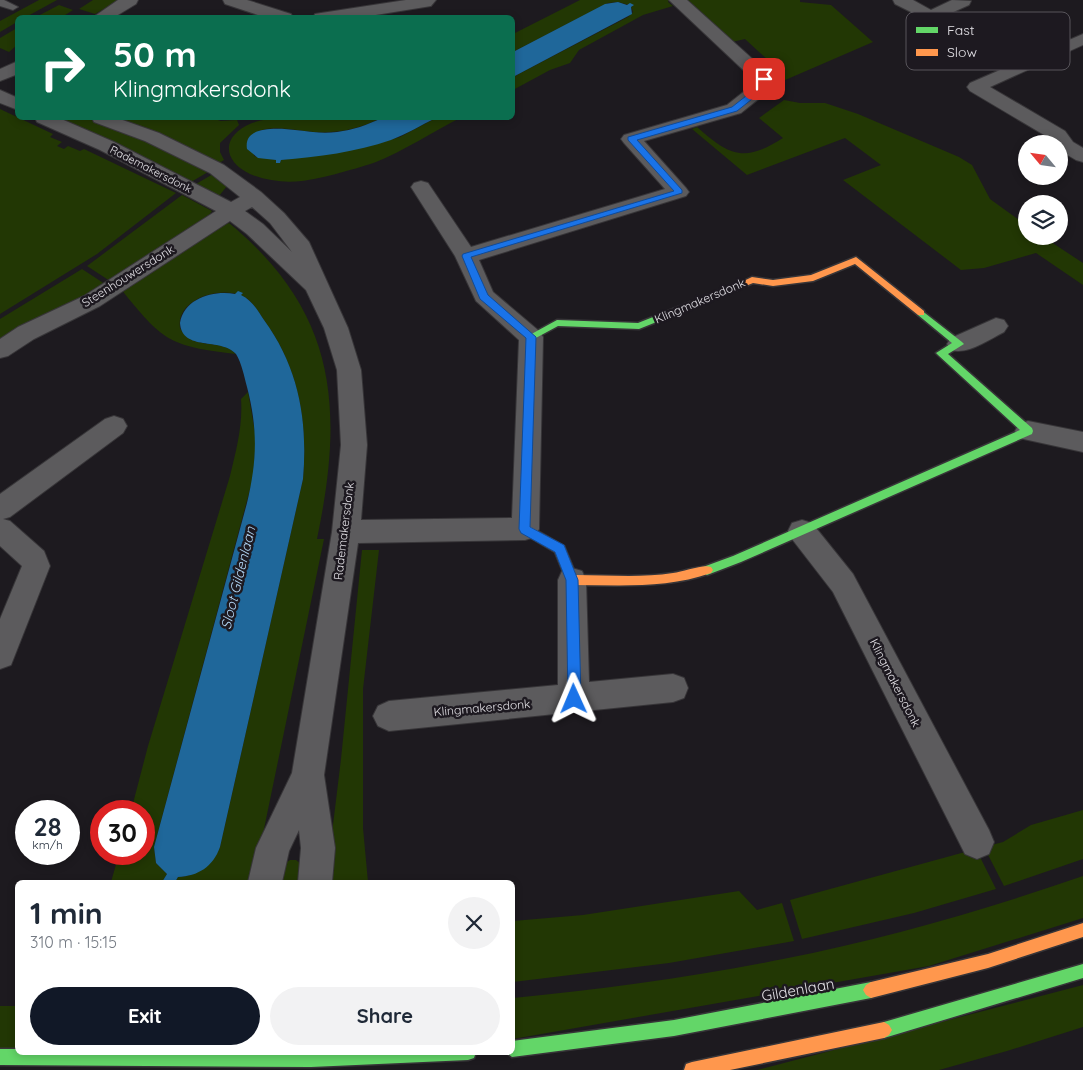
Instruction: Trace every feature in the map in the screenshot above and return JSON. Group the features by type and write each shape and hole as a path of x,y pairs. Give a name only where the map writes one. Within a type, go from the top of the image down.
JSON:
{"street":[{"path":"105,15 130,0"},
{"path":"231,0 277,15"},
{"path":"340,15 428,0"},
{"path":"466,256 679,192 631,139 734,109 760,89 764,82 761,76 676,0"},
{"path":"901,0 922,12"},
{"path":"940,12 963,0"},
{"path":"1070,45 1083,39"},
{"path":"0,76 15,68"},
{"path":"1012,70 976,86 1058,136 1074,142 1083,156"},
{"path":"0,84 15,86"},
{"path":"0,96 15,104"},
{"name":"Rademakersdonk","path":"48,120 123,154 231,211 255,229 318,291"},
{"name":"Rademakersdonk","path":"106,120 152,137 217,169 254,197 277,218 301,247 318,291 336,328 349,370 354,445 346,532 308,775 318,848 315,880"},
{"path":"421,187 466,256 484,296 531,337 525,529"},
{"name":"Steenhouwersdonk","path":"0,350 26,333 92,301 254,197"},
{"name":"Klingmakersdonk","path":"531,337 557,322 639,326 752,280 772,283 813,278 856,260 959,344"},
{"path":"996,326 941,353 1028,431 1083,442"},
{"path":"0,509 114,426"},
{"path":"572,580 668,579 709,571 1028,431"},
{"path":"0,529 34,559 36,566 0,654"},
{"path":"346,532 525,529 560,549 572,580 574,699"},
{"name":"Klingmakersdonk","path":"802,531 843,583 977,842"},
{"name":"Klingmakersdonk","path":"389,716 673,688"},
{"name":"Rademakersdonk","path":"265,880 273,848 308,775"},
{"name":"Gildenlaan","path":"515,1049 674,1028 856,994 988,961 1083,930"},
{"path":"692,1070 877,1032 1083,971"},
{"path":"0,1057 218,1061 311,1060 409,1055"}],"lane":[{"path":"0,2 13,6"}],"green space":[{"path":"39,0 57,0 30,15 15,15 15,23 0,32 0,21"},
{"path":"93,0 120,0 95,14 79,9"},
{"path":"580,0 669,0 668,2 673,6 643,15 579,50 570,63 550,70 515,89 515,76 628,17 633,12 631,7 633,6 618,2 608,3 515,51 515,33"},
{"path":"684,0 800,0 800,2 831,5 873,42 776,84 757,65 769,61 745,39 732,42"},
{"path":"59,5 73,10 65,15 40,15"},
{"path":"15,29 15,47 9,52 0,48 0,38"},
{"path":"784,100 800,103 825,103 858,114 959,157 972,165 990,199 1018,219 1018,245 1056,245 1083,263 1083,285 1036,253 984,268 961,270 843,180 881,165 845,138 747,175 692,129 697,127 728,150 747,153 758,151 783,138 759,118"},
{"path":"0,109 15,116 15,120 23,120 53,134 50,137 62,142 57,146 64,149 68,146 80,151 84,149 176,193 97,254 0,314"},
{"path":"57,120 93,120 152,142 208,172 191,182"},
{"path":"122,120 237,120 239,125 220,143 220,152 224,160 219,163 172,139"},
{"path":"377,120 365,125 332,132 279,128 259,131 254,156 277,160 277,163 280,163 281,160 366,147 400,137 432,120 456,120 376,162 339,173 296,182 282,182 256,176 250,174 234,162 229,148 235,134 242,128 259,121"},
{"path":"213,174 227,186 219,196 196,184"},
{"path":"182,195 212,211 205,221 110,281 87,266"},
{"path":"229,223 265,257 293,292 312,328 324,366 330,406 330,447 317,539 324,539 253,880 176,880 178,877 198,872 204,868 213,859 220,847 303,479 304,437 299,397 294,378 277,341 250,301 241,295 230,293 206,295 195,300 186,308 181,317 180,328 192,340 222,346 236,354 195,348 169,338 147,320 120,288 215,228"},
{"path":"82,269 105,284 99,290 0,344 0,319"},
{"path":"248,392 256,438 253,478 155,843 155,800 134,800 148,746 230,476 237,448 241,399"},
{"path":"362,550 379,550 363,689 363,828 368,880 329,880 333,825"},
{"path":"1083,810 1083,859 1004,886 984,847 1003,842 1031,825"},
{"path":"976,849 996,889 914,913 802,939 790,900"},
{"path":"155,855 156,863 167,874 163,880 112,880 116,865 155,865"},
{"path":"290,860 296,860 301,864 300,880 280,880 284,864"},
{"path":"1083,876 1083,918 929,966 515,1039 515,998 682,977 821,951 934,923"},
{"path":"739,891 757,910 782,903 794,941 669,963 515,982 515,921 583,915"},
{"path":"1083,985 1083,1027 939,1070 757,1070"},
{"path":"0,1006 15,1006 15,1048 0,1048"}],"water":[{"path":"618,2 634,5 631,7 632,14 515,76 515,51 605,4"},
{"path":"377,120 432,120 397,138 364,148 281,160 280,163 276,163 276,160 258,158 247,149 248,140 253,134 262,130 284,129 319,133 343,131"},
{"name":"Sloot Gildenlaan","path":"238,291 243,293 241,295 254,306 276,338 286,357 293,376 302,416 304,436 303,479 220,847 213,860 204,869 192,875 178,877 176,880 163,880 167,874 156,863 155,843 247,503 253,473 255,445 253,417 251,402 240,362 236,354 229,349 187,338 182,332 180,323 187,307 194,302 209,295 235,294"}],"traffic: fast":[{"path":"531,337 557,323 639,326 736,287"},
{"path":"707,570 737,559 1028,431 941,353 959,344 921,313"},
{"path":"884,1030 1083,971"},
{"path":"515,1049 674,1028 871,990"},
{"path":"0,1057 311,1059 401,1055"}],"traffic: slow":[{"path":"736,287 752,280 773,283 813,278 856,260 921,313"},
{"path":"525,529 560,549 572,580 657,580 691,575 707,570"},
{"path":"871,990 988,961 1083,930"},
{"path":"692,1070 884,1030"}],"route":[{"path":"574,699 572,580 560,549 525,529 531,337 484,296 466,256 679,192 631,139 734,109 760,89 763,86 764,79"}]}
